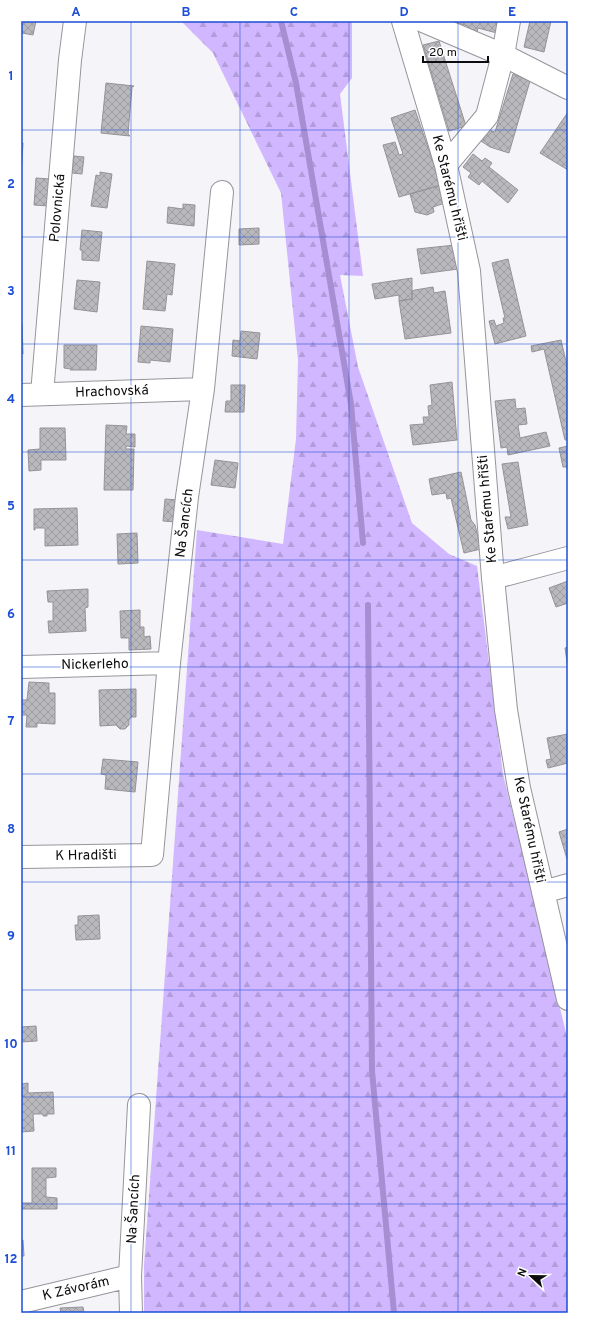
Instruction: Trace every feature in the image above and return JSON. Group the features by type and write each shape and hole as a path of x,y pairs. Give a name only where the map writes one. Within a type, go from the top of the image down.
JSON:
{"street":[{"name":"Polovnická","path":"31,395 75,21"},
{"name":"Ke Starému hřišti","path":"403,21 446,165 469,271 506,710 519,788 568,999"},
{"path":"423,21 503,56 568,88"},
{"path":"446,165 488,116 503,56 509,21"},
{"name":"Na Šancích","path":"152,855 169,663 187,497 203,389 222,192"},
{"name":"Hrachovská","path":"31,395 203,389"},
{"path":"494,578 568,558"},
{"name":"Nickerleho","path":"21,667 169,663"},
{"name":"K Hradišti","path":"21,858 152,855"},
{"path":"543,892 568,885"},
{"name":"Na Šancích","path":"131,1313 130,1276 139,1105"},
{"name":"K Závorám","path":"21,1302 130,1276"}],"green space":[{"path":"181,21 352,21 352,78 340,94 363,276 340,275 358,367 412,523 449,554 477,566 503,774 568,1041 568,1313 144,1313 144,1265 197,530 283,544 296,439 298,360 281,193 213,53"}],"building":[{"path":"21,21 36,21 33,35 22,33 21,36"},
{"path":"451,21 500,21 497,33 478,28 477,33 467,30 468,26"},
{"path":"530,21 551,21 544,52 524,47"},
{"path":"439,41 466,126 449,131 423,45"},
{"path":"513,74 530,81 509,153 490,147 481,141 486,129 495,132"},
{"path":"106,83 134,86 132,87 128,134 130,136 101,133"},
{"path":"415,110 441,185 399,197 383,145 395,142 399,155 403,154 391,118"},
{"path":"568,112 568,151 566,154 568,155 568,170 540,153"},
{"path":"21,143 23,143 21,175"},
{"path":"473,154 482,161 485,158 492,163 489,167 518,190 508,203 482,181 479,185 468,177 471,173 463,167"},
{"path":"74,156 84,157 82,174 72,173"},
{"path":"100,172 112,174 107,208 91,206 96,175 100,176"},
{"path":"36,178 50,179 49,206 34,205"},
{"path":"441,185 448,202 433,207 434,212 427,215 415,212 410,194"},
{"path":"183,204 195,205 194,226 167,223 168,207 183,209"},
{"path":"259,228 259,244 239,245 239,229"},
{"path":"82,230 102,232 99,261 82,260 82,250 80,250"},
{"path":"455,245 458,269 421,274 417,249"},
{"path":"508,259 526,336 495,344 489,321 494,320 496,326 504,323 503,318 505,318 492,263"},
{"path":"147,261 175,264 172,295 167,294 165,311 143,309"},
{"path":"412,278 412,299 399,301 399,295 375,299 372,284"},
{"path":"77,280 100,282 97,312 74,309"},
{"path":"433,287 434,293 445,291 451,333 405,339 399,301 412,299 412,291"},
{"path":"22,324 23,354 21,354 21,325"},
{"path":"141,326 173,329 170,362 150,360 150,363 138,362"},
{"path":"241,331 260,333 257,359 232,356 233,340 240,341"},
{"path":"561,340 568,370 568,440 565,440 544,349 532,352 531,346"},
{"path":"64,345 97,345 96,370 70,370 71,369 64,368"},
{"path":"452,382 457,440 413,445 410,425 424,424 423,417 429,417 428,406 432,405 430,385"},
{"path":"231,385 245,385 244,412 225,412 226,401 231,401"},
{"path":"515,399 516,409 525,408 527,424 518,425 520,438 546,432 550,446 508,455 507,447 501,448 495,401"},
{"path":"106,425 127,426 126,434 135,434 135,447 126,446 126,449 134,449 133,490 104,490"},
{"path":"40,428 65,428 66,460 41,460 41,470 29,471 28,450 40,449"},
{"path":"568,446 568,472 567,467 563,467 559,448"},
{"path":"215,460 238,463 235,488 211,485"},
{"path":"518,462 528,525 508,529 505,517 511,517 502,464"},
{"path":"461,472 471,520 475,525 481,549 464,553 451,498 447,499 446,493 432,495 429,479"},
{"path":"165,499 178,500 176,522 163,521"},
{"path":"77,508 78,545 45,546 45,528 35,528 34,530 34,509"},
{"path":"137,533 138,563 118,564 117,534"},
{"path":"568,581 568,603 556,607 549,588"},
{"path":"88,589 88,607 85,608 86,631 49,633 48,621 53,621 53,602 48,602 47,591"},
{"path":"140,610 140,627 144,627 144,637 150,636 151,649 129,650 129,638 121,638 120,611"},
{"path":"568,647 568,669 565,648"},
{"path":"29,682 49,683 49,693 55,693 55,724 37,723 37,727 26,727 27,715 21,715 21,700 27,700"},
{"path":"136,689 136,717 131,717 129,720 129,725 125,729 120,729 116,725 100,726 99,690"},
{"path":"568,734 568,763 548,768 546,760 551,759 547,738"},
{"path":"103,759 138,762 135,792 105,789 106,775 101,774"},
{"path":"568,829 568,859 567,859 559,832"},
{"path":"99,915 100,939 76,940 75,925 78,925 78,916"},
{"path":"36,1026 37,1041 21,1042 21,1027"},
{"path":"28,1083 28,1093 53,1092 54,1114 47,1114 47,1116 43,1116 43,1114 33,1114 34,1131 21,1132 21,1084"},
{"path":"32,1168 56,1168 56,1177 46,1178 46,1197 57,1198 57,1209 22,1209 21,1203 32,1203"},
{"path":"21,1240 23,1240 24,1256 21,1256"},
{"path":"83,1307 84,1313 61,1313 60,1308"}],"waterway":[{"path":"281,21 296,83 351,404 363,543"},
{"path":"368,605 372,1071 394,1313"}]}
